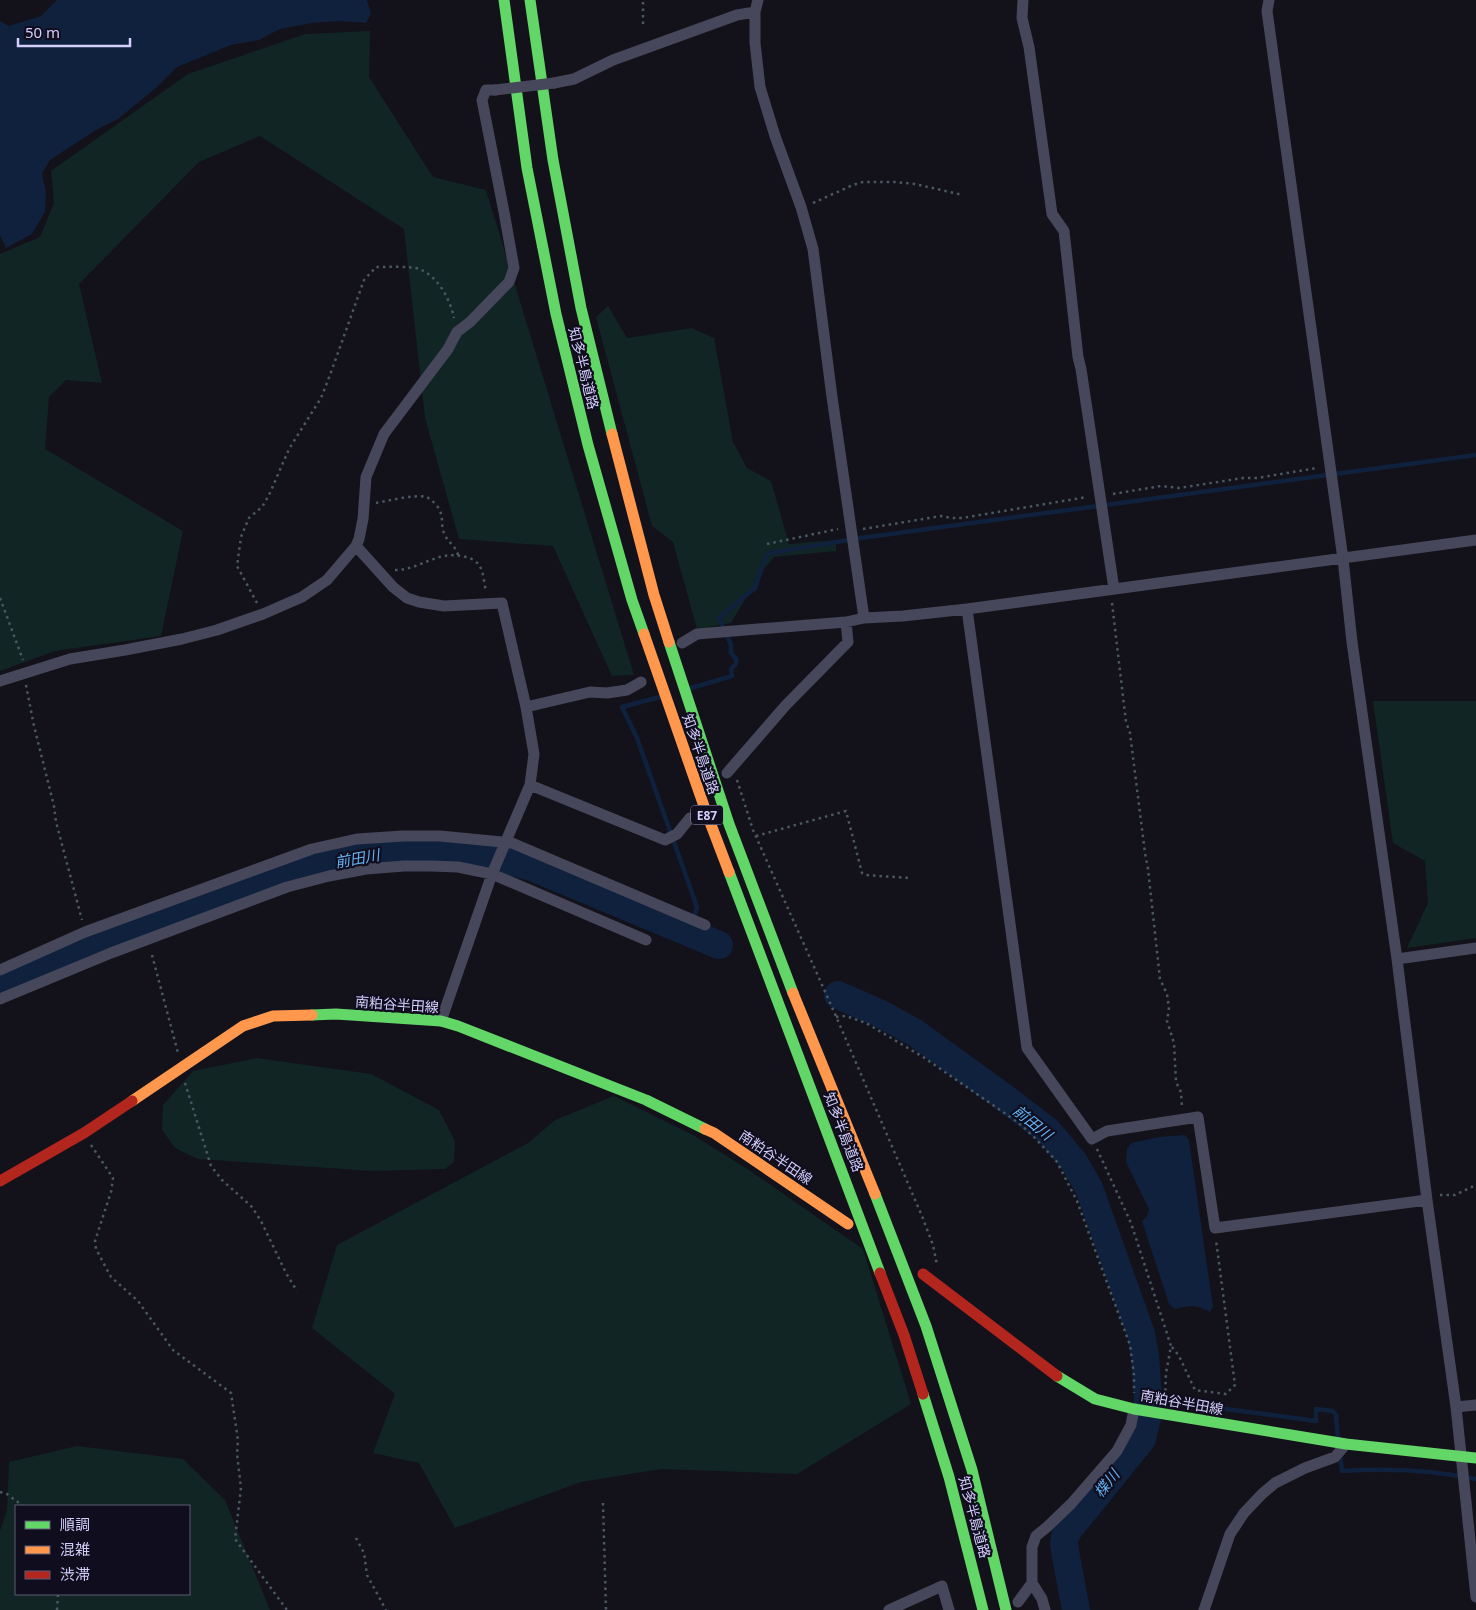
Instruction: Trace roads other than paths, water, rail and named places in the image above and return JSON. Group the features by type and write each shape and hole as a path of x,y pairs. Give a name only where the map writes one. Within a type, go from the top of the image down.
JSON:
{"main road":[{"name":"知多半島道路","path":"504,0 527,168 556,314 588,445 632,600 708,818 904,1335 949,1477 983,1610"},
{"name":"知多半島道路","path":"530,0 553,160 581,308 654,594 728,824 794,996 877,1199 926,1326 972,1470 1006,1610"},
{"name":"南粕谷半田線","path":"0,1181 84,1133 243,1026 273,1016 336,1014 441,1021 502,1042 646,1100 714,1133 848,1224"},
{"name":"南粕谷半田線","path":"922,1274 1058,1377 1094,1399 1136,1409 1346,1444 1476,1458"}],"street":[{"path":"758,0 755,12 755,43 760,88 801,207 813,249 864,618"},
{"path":"1023,0 1022,18 1030,47 1052,214 1064,231 1078,357 1083,379 1112,589"},
{"path":"1269,0 1267,11 1270,37 1343,558 1456,1407 1476,1598"},
{"path":"0,681 70,659 182,639 263,614 302,598 327,580 356,546 363,519 366,477 384,434 421,382 448,349 457,332 470,322 510,282 514,268 482,100 486,90 574,79 613,60 737,15 755,12"},
{"path":"682,643 697,634 846,622 864,618 967,609 1476,540"},
{"path":"356,546 393,587 407,598 444,606 502,603 526,707 534,754 530,785 492,874 441,1021"},
{"path":"967,609 1027,1048 1092,1139 1106,1131 1198,1117 1215,1228 1427,1198"},
{"path":"730,770 786,705 848,642 846,622"},
{"path":"526,707 590,692 607,693 627,690 641,682"},
{"path":"530,785 665,840 677,834 690,818"},
{"path":"0,970 85,932 312,849 356,839 403,836 440,836 512,844 705,925"},
{"path":"0,999 112,953 287,887 366,869 404,866 458,867 492,874 646,940"},
{"path":"1397,959 1476,948"},
{"path":"1456,1407 1476,1404"},
{"path":"1045,1610 1042,1599 1032,1583 1032,1547 1036,1536 1071,1504 1117,1451 1131,1425 1136,1409"},
{"path":"1204,1610 1230,1534 1244,1513 1262,1494 1275,1484 1305,1468 1335,1457 1346,1444"},
{"path":"1018,1602 1032,1583"},
{"path":"889,1610 942,1586 949,1610"}],"water":[{"path":"57,0 367,0 371,14 366,23 340,21 312,23 280,29 259,40 231,45 177,67 157,87 118,119 96,130 50,160 42,174 46,192 45,212 32,234 6,248 0,235 0,21 9,26 41,16"},
{"path":"1185,1135 1189,1140 1213,1307 1210,1312 1193,1306 1175,1309 1169,1304 1142,1221 1147,1216 1149,1209 1126,1162 1127,1149 1131,1143 1159,1137"}],"waterway":[{"path":"691,688 732,676 731,669 736,664 736,659 731,653 731,645 719,618 755,588 766,556 770,553 861,538 1476,455"},
{"path":"660,697 622,707 637,738 697,907 695,914"},
{"name":"前田川","path":"0,984 24,976 75,953 290,872 327,861 366,854 444,851 492,857 532,867 719,945"},
{"name":"前田川","path":"838,995 879,1013 914,1032 1009,1101 1048,1131 1074,1162 1089,1188 1141,1334 1145,1355 1148,1396 1147,1418 1142,1439 1066,1533 1065,1551 1076,1610"},
{"path":"1174,1399 1189,1404 1316,1421 1316,1409 1333,1411 1336,1415 1338,1440"},
{"path":"1340,1455 1342,1471 1409,1470 1476,1479"}],"water label":[{"name":"楪川","path":"1106,1483"}]}
